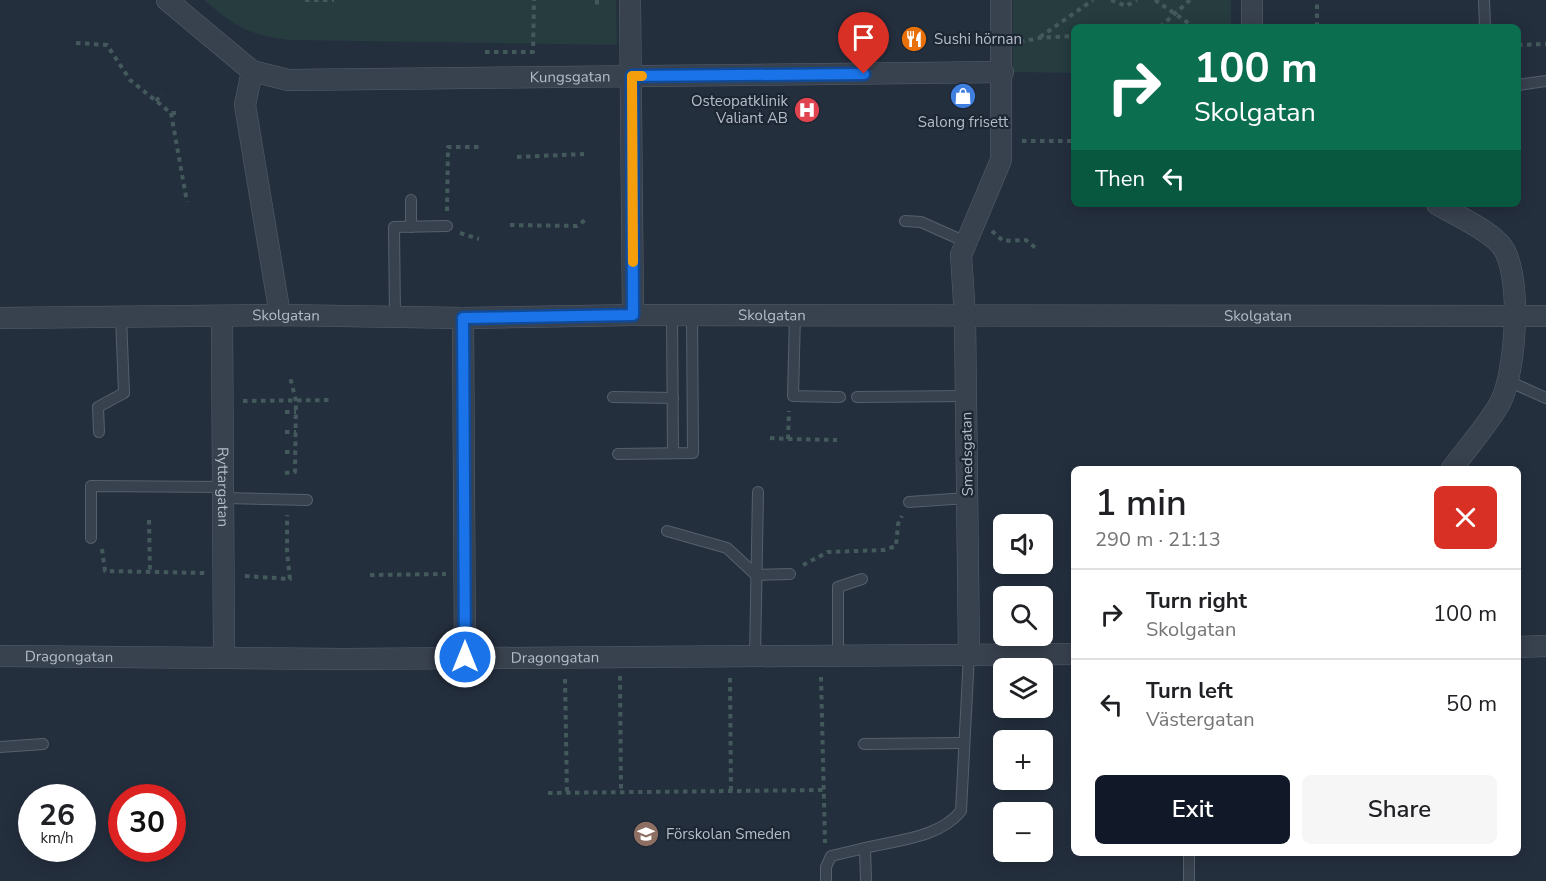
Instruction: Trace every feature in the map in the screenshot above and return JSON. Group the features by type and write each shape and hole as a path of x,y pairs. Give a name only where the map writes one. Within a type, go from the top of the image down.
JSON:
{"street":[{"name":"Kungsgatan","path":"167,0 252,71 288,80 1003,72"},
{"path":"630,0 633,315"},
{"name":"Smedsgatan","path":"969,654 965,316 961,255 1001,160 1003,72 1001,0"},
{"path":"1252,0 1252,24"},
{"path":"252,71 244,105 280,315"},
{"path":"1442,207 1500,243 1510,265 1516,316 1508,381 1500,403 1454,466"},
{"name":"Skolgatan","path":"0,318 280,315 463,318 633,315 1546,316"},
{"name":"Ryttargatan","path":"222,317 224,656"},
{"path":"463,318 465,657"},
{"path":"1521,647 1546,646"},
{"name":"Dragongatan","path":"0,656 619,658 1071,654"}],"lane":[{"path":"1484,0 1485,24"},
{"path":"1521,84 1546,81"},
{"path":"411,200 411,227"},
{"path":"904,221 921,222 966,242"},
{"path":"395,316 394,227 447,226"},
{"path":"673,453 673,398 682,315"},
{"path":"618,454 693,453 682,315"},
{"path":"795,315 793,396 840,397"},
{"path":"99,432 98,407 124,393 121,317"},
{"path":"1508,381 1545,398"},
{"path":"857,397 966,396"},
{"path":"613,397 673,398"},
{"path":"92,538 90,486 306,500"},
{"path":"755,656 758,492"},
{"path":"909,502 967,498"},
{"path":"667,531 727,548 756,575 790,574"},
{"path":"830,655 838,586 862,579"},
{"name":"Smedsgatan","path":"831,856 938,830 953,821 961,811 969,654"},
{"path":"864,744 963,743"},
{"path":"0,747 43,744"},
{"path":"865,848 866,881"},
{"path":"826,881 826,867 831,856"},
{"path":"1189,856 1189,881"}],"path":[{"path":"305,0 332,0"},
{"path":"485,52 533,52 534,0"},
{"path":"1039,38 1093,0"},
{"path":"1111,0 1126,6 1137,0"},
{"path":"1155,0 1189,24"},
{"path":"1164,24 1176,16 1190,0"},
{"path":"1317,0 1317,24"},
{"path":"1002,47 1039,38 1071,36"},
{"path":"76,44 106,45 130,80 171,113 177,113"},
{"path":"1521,45 1546,44"},
{"path":"156,101 162,94"},
{"path":"171,113 187,202"},
{"path":"173,128 179,127"},
{"path":"1003,141 1071,141"},
{"path":"479,239 447,229 448,147 482,147"},
{"path":"517,157 584,154"},
{"path":"976,219 1003,240 1026,240 1038,250"},
{"path":"510,225 577,226 585,220"},
{"path":"285,473 295,472 296,401 290,377"},
{"path":"788,439 790,405 793,396"},
{"path":"223,401 332,400"},
{"path":"285,412 296,412"},
{"path":"285,432 296,432"},
{"path":"770,438 837,441"},
{"path":"285,452 295,452"},
{"path":"790,574 828,552 884,550 896,546 898,524 909,502"},
{"path":"149,520 150,572"},
{"path":"370,575 464,574"},
{"path":"830,655 824,790 825,843 831,856"},
{"path":"730,656 731,791"},
{"path":"564,657 567,793"},
{"path":"619,658 621,792"},
{"path":"548,793 824,790"}],"green space":[{"path":"204,0 616,0 617,45 290,40 263,35 243,28"},
{"path":"1013,0 1231,0 1231,24 1071,24 1071,73 1013,72"}],"slow traffic":[{"path":"633,262 632,76 642,76"}],"place":[{"name":"Sushi hörnan","path":"914,39"},
{"name":"Salong frisett","path":"963,96"},
{"name":"Osteopatklinik Valiant AB","path":"807,110"},
{"name":"Förskolan Smeden","path":"646,834"}],"route":[{"path":"465,657 463,318 633,315 632,76 864,74"}]}
